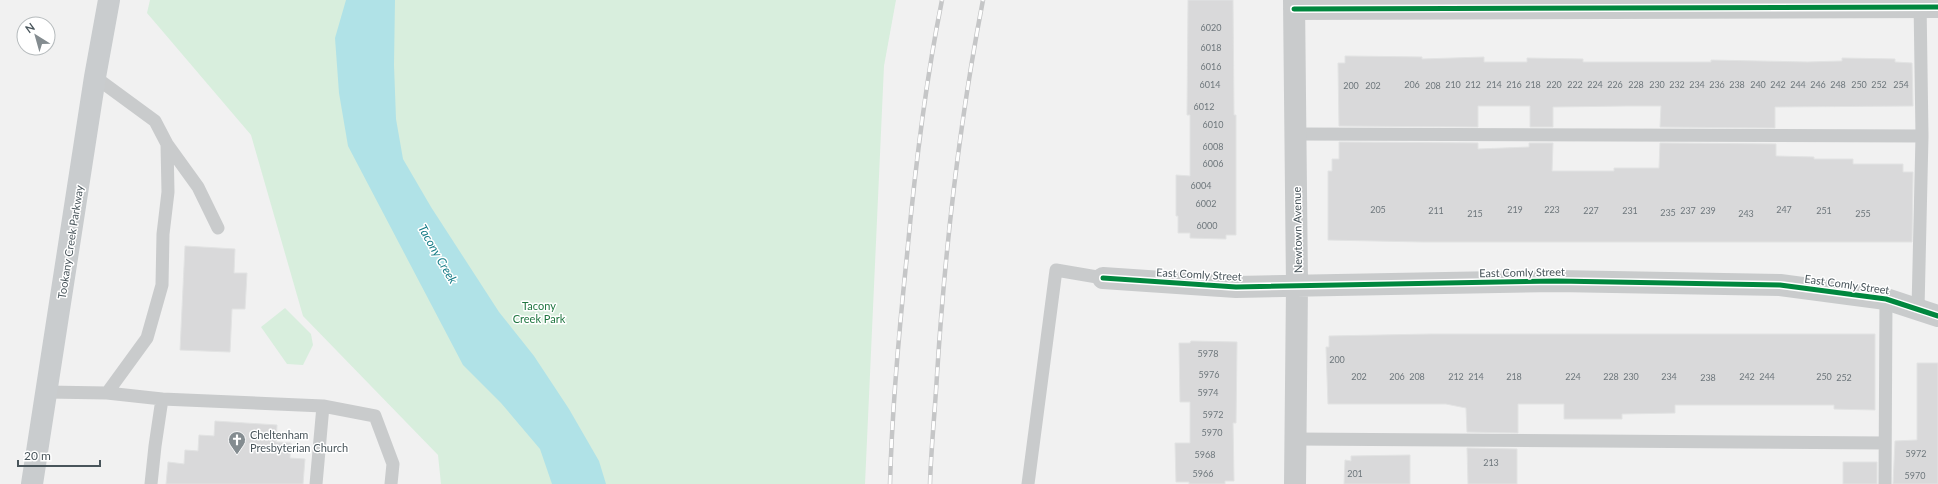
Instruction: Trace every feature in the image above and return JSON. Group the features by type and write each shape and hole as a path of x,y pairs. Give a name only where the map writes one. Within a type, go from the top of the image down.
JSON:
{"main road":[{"name":"Tookany Creek Parkway","path":"32,484 95,77 109,0"}],"street":[{"path":"1294,5 1926,5"},
{"name":"Newtown Avenue","path":"1294,5 1298,286 1295,484"},
{"name":"East Comly Street","path":"1102,278 1236,287 1557,281 1772,285 1886,299 1928,312"}],"lane":[{"path":"1926,5 1922,136 1928,312"},
{"path":"95,77 155,121 167,144 198,187 218,228"},
{"path":"1296,134 1922,136"},
{"path":"107,393 147,338 162,286 163,234 168,192 167,144"},
{"path":"1028,484 1056,270 1102,278"},
{"path":"1885,484 1886,299"},
{"path":"47,392 107,393 162,399 324,406 375,416 393,464 392,484"},
{"path":"151,484 162,399"},
{"path":"316,484 324,406"},
{"path":"1296,439 1885,444"}],"green space":[{"name":"Tacony Creek Park","path":"150,0 896,0 884,66 865,484 441,484 438,455 303,316 251,135 147,13"},
{"path":"285,308 311,334 313,345 303,365 287,364 261,327"}],"water":[{"name":"Tacony Creek","path":"346,0 395,0 394,65 396,119 403,159 431,207 499,312 534,356 569,409 599,461 606,484 552,484 540,449 501,403 463,365 348,146 339,93 335,38"}],"building":[{"path":"1188,0 1233,0 1234,115 1236,115 1236,235 1226,235 1226,239 1190,238 1190,233 1178,233 1178,216 1176,216 1176,175 1190,176 1190,115 1187,115"},
{"path":"1345,56 1422,57 1422,59 1484,57 1484,62 1527,62 1527,58 1583,59 1583,62 1711,62 1711,60 1808,62 1842,61 1842,58 1895,59 1895,62 1912,63 1913,106 1775,107 1775,128 1660,127 1661,106 1553,107 1553,127 1530,127 1530,106 1478,106 1478,127 1339,126 1338,63 1345,63"},
{"path":"1339,142 1478,143 1478,149 1529,147 1529,143 1553,143 1552,171 1614,171 1614,168 1659,168 1660,143 1776,144 1776,156 1814,157 1814,159 1853,159 1853,164 1903,164 1903,172 1913,172 1912,242 1424,242 1328,240 1328,171 1332,171 1332,159 1339,159"},
{"path":"185,246 235,249 234,273 247,273 245,309 232,309 230,352 180,350"},
{"path":"1432,334 1875,334 1875,410 1834,409 1834,405 1675,405 1675,413 1622,414 1622,419 1564,419 1564,404 1518,404 1518,433 1467,432 1466,408 1446,404 1328,404 1326,347 1329,347 1329,336"},
{"path":"1191,341 1237,342 1236,423 1233,423 1234,481 1225,481 1225,484 1189,484 1189,482 1176,482 1175,443 1190,443 1190,402 1180,402 1179,343 1190,343"},
{"path":"1917,363 1938,363 1938,484 1893,484 1895,441 1917,440"},
{"name":"Cheltenham Presbyterian Church","path":"215,421 277,425 276,442 291,443 290,458 305,459 303,484 166,484 168,462 184,464 185,450 198,451 199,435 214,436"},
{"path":"1467,448 1517,449 1517,484 1468,484"},
{"path":"1410,455 1410,484 1344,484 1345,460 1351,461 1351,456"},
{"path":"1843,462 1877,462 1877,484 1843,484"}],"railway":[{"path":"890,484 896,369 913,191 921,127 942,0"},
{"path":"930,484 940,328 954,187 974,47 983,0"}],"cycle path":[{"path":"1294,9 1938,7"},
{"path":"1103,278 1236,287 1557,281 1780,285 1886,299 1938,316"}],"place":[{"name":"Cheltenham Presbyterian Church","path":"237,455"}]}
